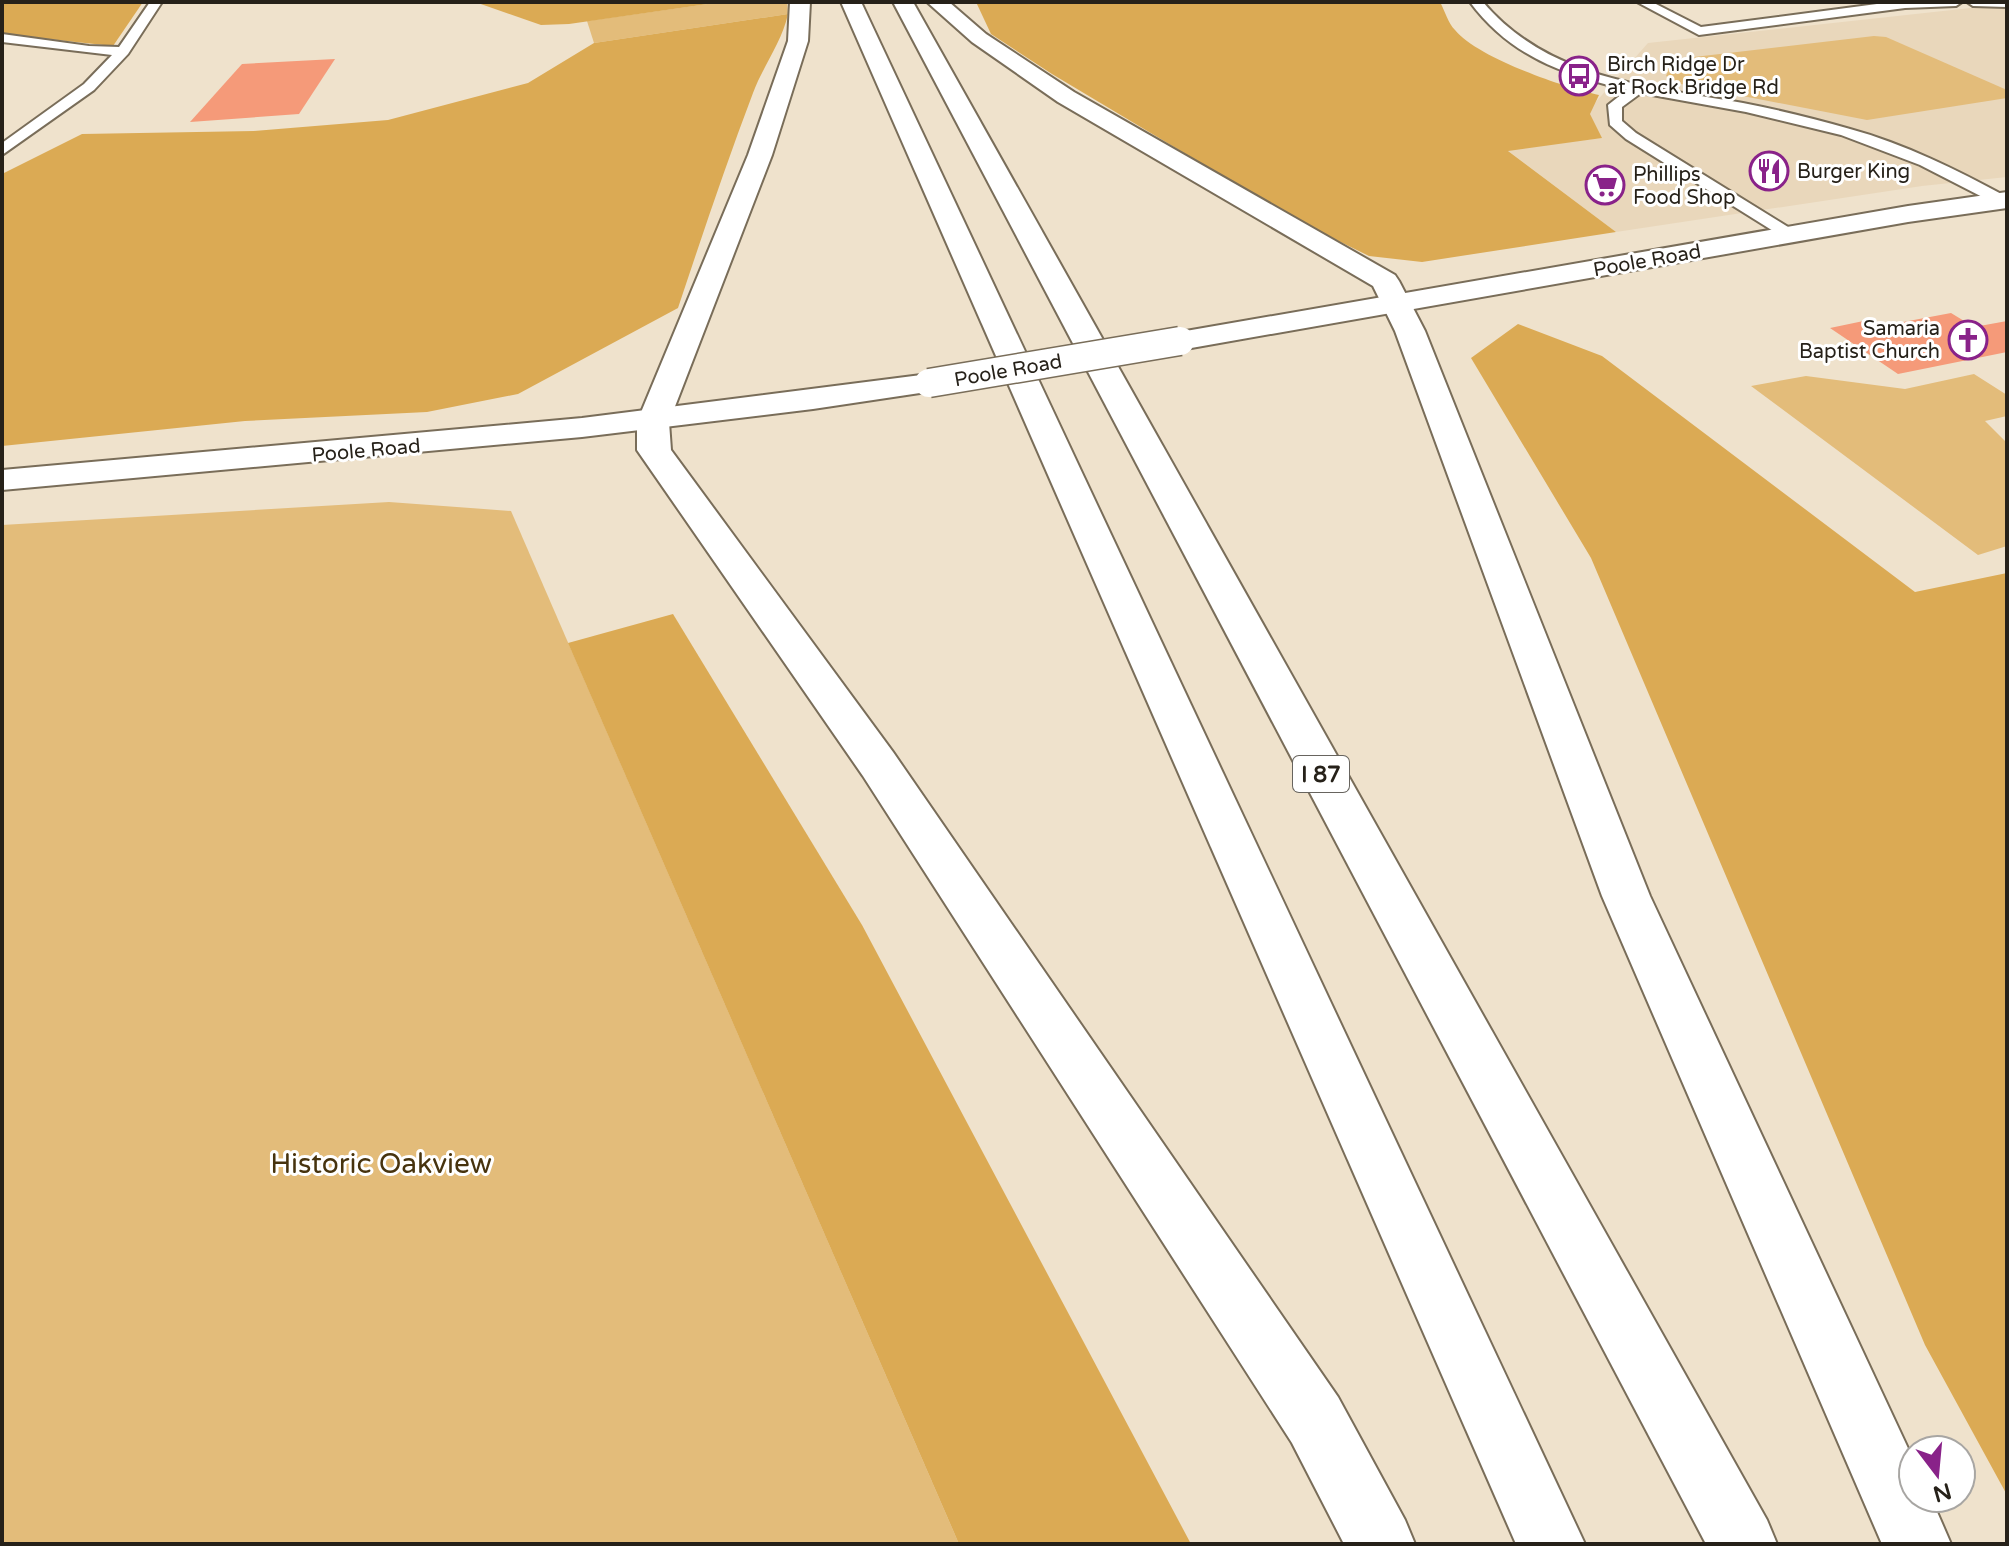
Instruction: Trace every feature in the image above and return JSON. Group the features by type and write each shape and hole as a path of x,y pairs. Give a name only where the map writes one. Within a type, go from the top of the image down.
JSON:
{"main road":[{"path":"800,2 798,41 760,155 653,422 654,450 878,764 1315,1420 1381,1544"},
{"path":"851,2 1551,1544"},
{"name":"I 87","path":"903,2 1743,1544"},
{"path":"937,2 979,38 1066,97 1385,281 1399,305 1626,896 1917,1544"},
{"name":"Poole Road","path":"2,480 492,439 653,422 929,383 2004,200"}],"street":[{"path":"2,150 89,87 123,51 156,2"},
{"path":"1476,2 1487,19 1515,43 1554,62 1640,88 1850,133 1948,171 2004,200"},
{"path":"1643,2 1718,41"},
{"path":"1699,31 1905,4 1956,2"},
{"path":"1973,2 2007,3"},
{"path":"2,38 89,50 123,51"},
{"path":"1640,88 1615,105 1615,122 1631,136 1792,235"}],"shaded area":[{"path":"2,2 143,2 113,46 2,34"},
{"path":"475,2 722,2 569,24 541,25"},
{"path":"976,2 1440,2 1455,30 1482,51 1544,78 1599,95 1590,114 1602,138 1508,151 1616,232 1422,262 1369,256 1298,221 1052,74 991,34"},
{"path":"2007,4 2007,177 1922,186 1616,232 1507,150 1601,138 1589,114 1594,104 1648,43"},
{"path":"788,14 743,120 678,308 518,394 427,412 245,421 2,446 2,174 82,134 254,131 388,120 528,83 594,43"},
{"path":"1518,324 1602,356 1915,592 2007,573 2007,1495 1977,1440 1977,1434 1974,1434 1925,1345 1591,558 1471,358"},
{"path":"673,614 862,925 1191,1544 959,1544 568,643"}],"green space":[{"path":"722,2 787,2 788,14 594,43 587,21"},
{"path":"1886,37 2007,90 2007,98 1867,120 1681,84 1666,76 1669,69 1694,57"},
{"path":"1974,374 2007,395 2007,416 1985,421 2007,443 2007,546 1978,555 1751,386 1806,376 1905,389"},
{"name":"Historic Oakview","path":"389,502 511,511 959,1544 2,1544 2,525"}],"building":[{"path":"335,59 299,114 190,122 242,64"},
{"name":"Samaria Baptist Church","path":"1951,313 1974,327 2007,321 2007,352 1898,374 1830,328 1873,319 1882,326"}],"place":[{"name":"Birch Ridge Dr at Rock Bridge Rd","path":"1579,76"},
{"name":"Burger King","path":"1769,171"},
{"name":"Phillips Food Shop","path":"1605,185"},
{"name":"Samaria Baptist Church","path":"1968,340"}]}
